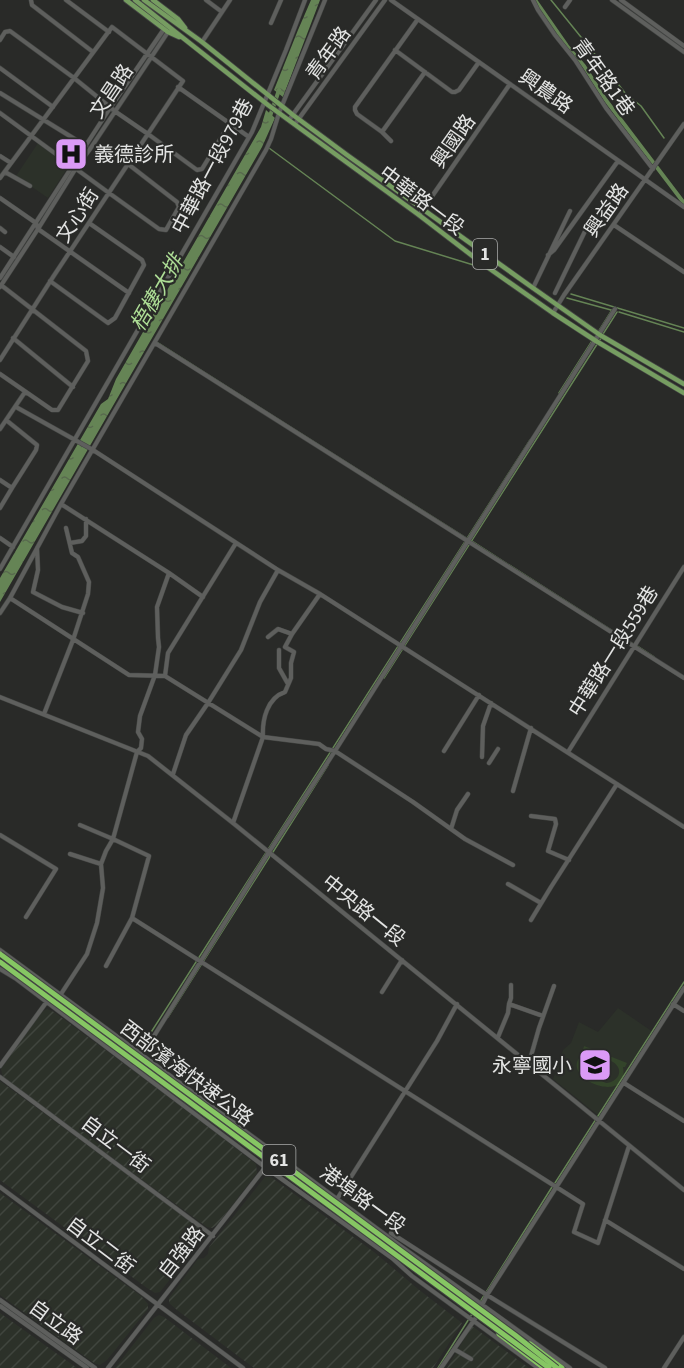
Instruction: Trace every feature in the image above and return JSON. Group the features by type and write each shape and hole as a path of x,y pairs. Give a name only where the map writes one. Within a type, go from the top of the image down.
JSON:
{"highway":[{"name":"西部濱海快速公路","path":"0,957 547,1368"},
{"name":"西部濱海快速公路","path":"0,957 515,1335 556,1368"},
{"path":"515,1335 562,1368"}],"main road":[{"name":"中華路一段","path":"126,0 166,31 182,38"},
{"name":"1","path":"135,0 156,13"},
{"name":"1","path":"144,0 156,13"},
{"name":"中華路一段","path":"153,0 178,19 186,31"},
{"name":"中華路一段","path":"156,13 202,42 298,119 557,305 600,335 684,384"},
{"name":"中華路一段","path":"156,13 182,38 279,113 483,264 552,313 684,393"}],"street":[{"path":"31,0 32,5 93,52"},
{"path":"66,0 109,32"},
{"path":"206,0 222,12"},
{"path":"202,42 230,0"},
{"path":"271,23 281,0"},
{"name":"中華路一段979巷","path":"74,439 257,123 270,96 305,0"},
{"path":"0,613 266,150 325,0"},
{"name":"青年路","path":"289,120 376,0"},
{"name":"青年路","path":"295,124 385,0"},
{"name":"興農路","path":"391,0 684,207"},
{"name":"青年路1巷","path":"533,0 593,89 653,169"},
{"path":"566,7 570,0"},
{"path":"612,0 684,52"},
{"path":"621,0 684,46"},
{"path":"392,141 357,114 355,107 418,19"},
{"path":"0,178 112,27 183,81 178,87 249,137"},
{"path":"0,40 5,32 10,31 197,171 202,169 230,123"},
{"name":"文昌路","path":"1,286 110,108 147,53 166,31"},
{"name":"文昌路","path":"0,278 74,167 116,112 166,31"},
{"path":"395,50 452,92 459,90 479,62"},
{"path":"0,68 53,107"},
{"path":"382,132 425,72"},
{"name":"興國路","path":"419,215 510,84"},
{"name":"文心街","path":"0,360 178,87"},
{"path":"0,93 86,146"},
{"path":"0,113 159,229 166,230 179,207 177,202 128,164"},
{"name":"興益路","path":"552,313 684,124"},
{"path":"0,156 11,163"},
{"path":"548,255 554,250 618,161"},
{"path":"4,172 30,186"},
{"path":"0,198 36,223 38,229 129,293"},
{"path":"533,288 570,211"},
{"path":"50,281 108,323 115,318 144,268 144,262 89,223"},
{"path":"555,293 590,223"},
{"path":"614,225 684,272"},
{"path":"0,228 5,232"},
{"path":"0,247 13,257 20,257"},
{"path":"0,374 52,410 58,410 88,361 86,351 1,286"},
{"path":"134,1068 615,309"},
{"path":"13,338 73,387"},
{"path":"155,343 684,678"},
{"path":"0,429 25,392"},
{"path":"16,407 93,450 684,827"},
{"path":"0,508 37,445 6,420"},
{"path":"0,569 74,439"},
{"path":"0,480 12,488"},
{"path":"61,504 203,597"},
{"path":"70,543 82,541 86,536 86,519"},
{"path":"44,714 83,613 88,594 89,582 78,557 72,553 66,528"},
{"path":"0,538 13,547"},
{"path":"165,676 168,653 236,543"},
{"path":"37,546 38,570 33,591 62,607 83,613"},
{"name":"中華路一段559巷","path":"568,752 684,567"},
{"path":"173,774 186,735 241,650 260,602 278,570"},
{"path":"61,994 87,954 94,934 103,888 101,864 113,839 137,752 141,748 142,740 138,732 140,716 155,675 159,646 157,607 169,573"},
{"path":"234,823 263,737 270,703 285,692 289,684 294,652 285,647 320,594"},
{"path":"10,598 129,675 165,676 263,737 320,744 326,749 335,751 465,839 513,865"},
{"path":"268,637 278,629 292,634"},
{"path":"279,650 279,668 289,684"},
{"path":"444,751 479,695"},
{"name":"中央路一段","path":"0,697 148,756 173,774 684,1190"},
{"path":"482,757 483,726 490,703"},
{"path":"513,791 531,729"},
{"path":"489,763 498,749"},
{"path":"531,920 617,784"},
{"path":"451,829 457,810 468,794"},
{"path":"531,816 555,819 556,824 548,851 569,860"},
{"path":"80,825 149,856 132,918 106,966"},
{"path":"0,835 56,869 26,917"},
{"path":"70,854 101,864"},
{"path":"508,884 541,903"},
{"path":"132,918 583,1204 573,1232 598,1243 629,1146"},
{"name":"港埠路一段","path":"0,957 24,967 402,1247 570,1368"},
{"name":"港埠路一段","path":"0,957 15,978"},
{"path":"382,992 402,960"},
{"name":"港埠路一段","path":"0,969 538,1368"},
{"path":"498,1037 508,1013 511,985"},
{"path":"529,1063 554,986"},
{"path":"441,1368 474,1320 487,1295 684,988"},
{"path":"0,1066 55,990"},
{"path":"337,1199 437,1041 456,1004"},
{"path":"509,1004 543,1016"},
{"path":"673,1004 684,1011"},
{"name":"自立一街","path":"0,1077 213,1236"},
{"path":"624,1083 684,1121"},
{"name":"自強路","path":"108,1368 276,1154"},
{"name":"自立二街","path":"0,1187 243,1368"},
{"path":"605,1220 684,1269"},
{"path":"391,1233 605,1368"},
{"path":"402,1247 427,1273 556,1368"},
{"path":"392,1258 427,1273"},
{"name":"自立路","path":"0,1300 95,1368"},
{"name":"自立路","path":"0,1306 87,1368"},
{"path":"664,1368 684,1337"},
{"path":"454,1349 471,1359"}],"shaded area":[{"path":"38,143 68,167 48,198 16,176"},
{"name":"永寧國小","path":"618,1008 653,1032 599,1116 553,1079 563,1050 571,1043 579,1022 598,1032"},
{"path":"47,1009 100,1046 256,1164 257,1173 217,1225 212,1228 207,1227 3,1078 1,1069 40,1013"},
{"path":"584,1046 627,1063 623,1067 622,1079 616,1086 605,1087 584,1078 578,1070 578,1061 586,1052 583,1050","holes":["594,1055 617,1065 619,1069 617,1078 606,1083 586,1074 585,1072 600,1078 606,1063 590,1056"]},
{"path":"0,1081 204,1232 203,1238 160,1292 155,1293 147,1288 0,1180"},
{"path":"265,1177 271,1177 374,1252 462,1323 433,1368 254,1368 169,1303 169,1298 198,1259 208,1254 209,1247"},
{"path":"0,1193 141,1296 148,1304 148,1309 107,1360 100,1365 94,1363 0,1295"},
{"path":"0,1313 77,1368 0,1368"},
{"path":"159,1315 231,1368 115,1368 154,1318"},
{"path":"472,1326 529,1368 447,1368"}],"water":[{"path":"311,0 320,0 283,97 274,90"},
{"path":"266,110 275,118 262,147 0,602 0,578 101,404 108,399 116,379 261,127"}],"waterway":[{"path":"535,0 584,66 605,99 684,203"},
{"path":"551,0 625,93 641,106 664,138"},
{"name":"梧棲大排","path":"269,119 279,90"},
{"path":"269,148 395,241 480,267"},
{"path":"571,294 684,328"},
{"path":"567,298 611,310"},
{"path":"595,337 612,310"},
{"path":"603,334 617,312"},
{"path":"619,312 684,332"},
{"path":"384,678 601,338"},
{"path":"559,393 592,341"},
{"path":"158,343 466,538"},
{"path":"141,1048 530,440"},
{"path":"470,540 633,644"},
{"path":"637,646 654,657"},
{"path":"273,852 328,765"},
{"path":"168,1017 270,856"},
{"path":"555,1183 684,982"},
{"path":"480,1302 552,1187"},
{"path":"438,1368 472,1314"}],"place":[{"name":"義德診所","path":"71,154"},
{"name":"永寧國小","path":"595,1065"}]}
